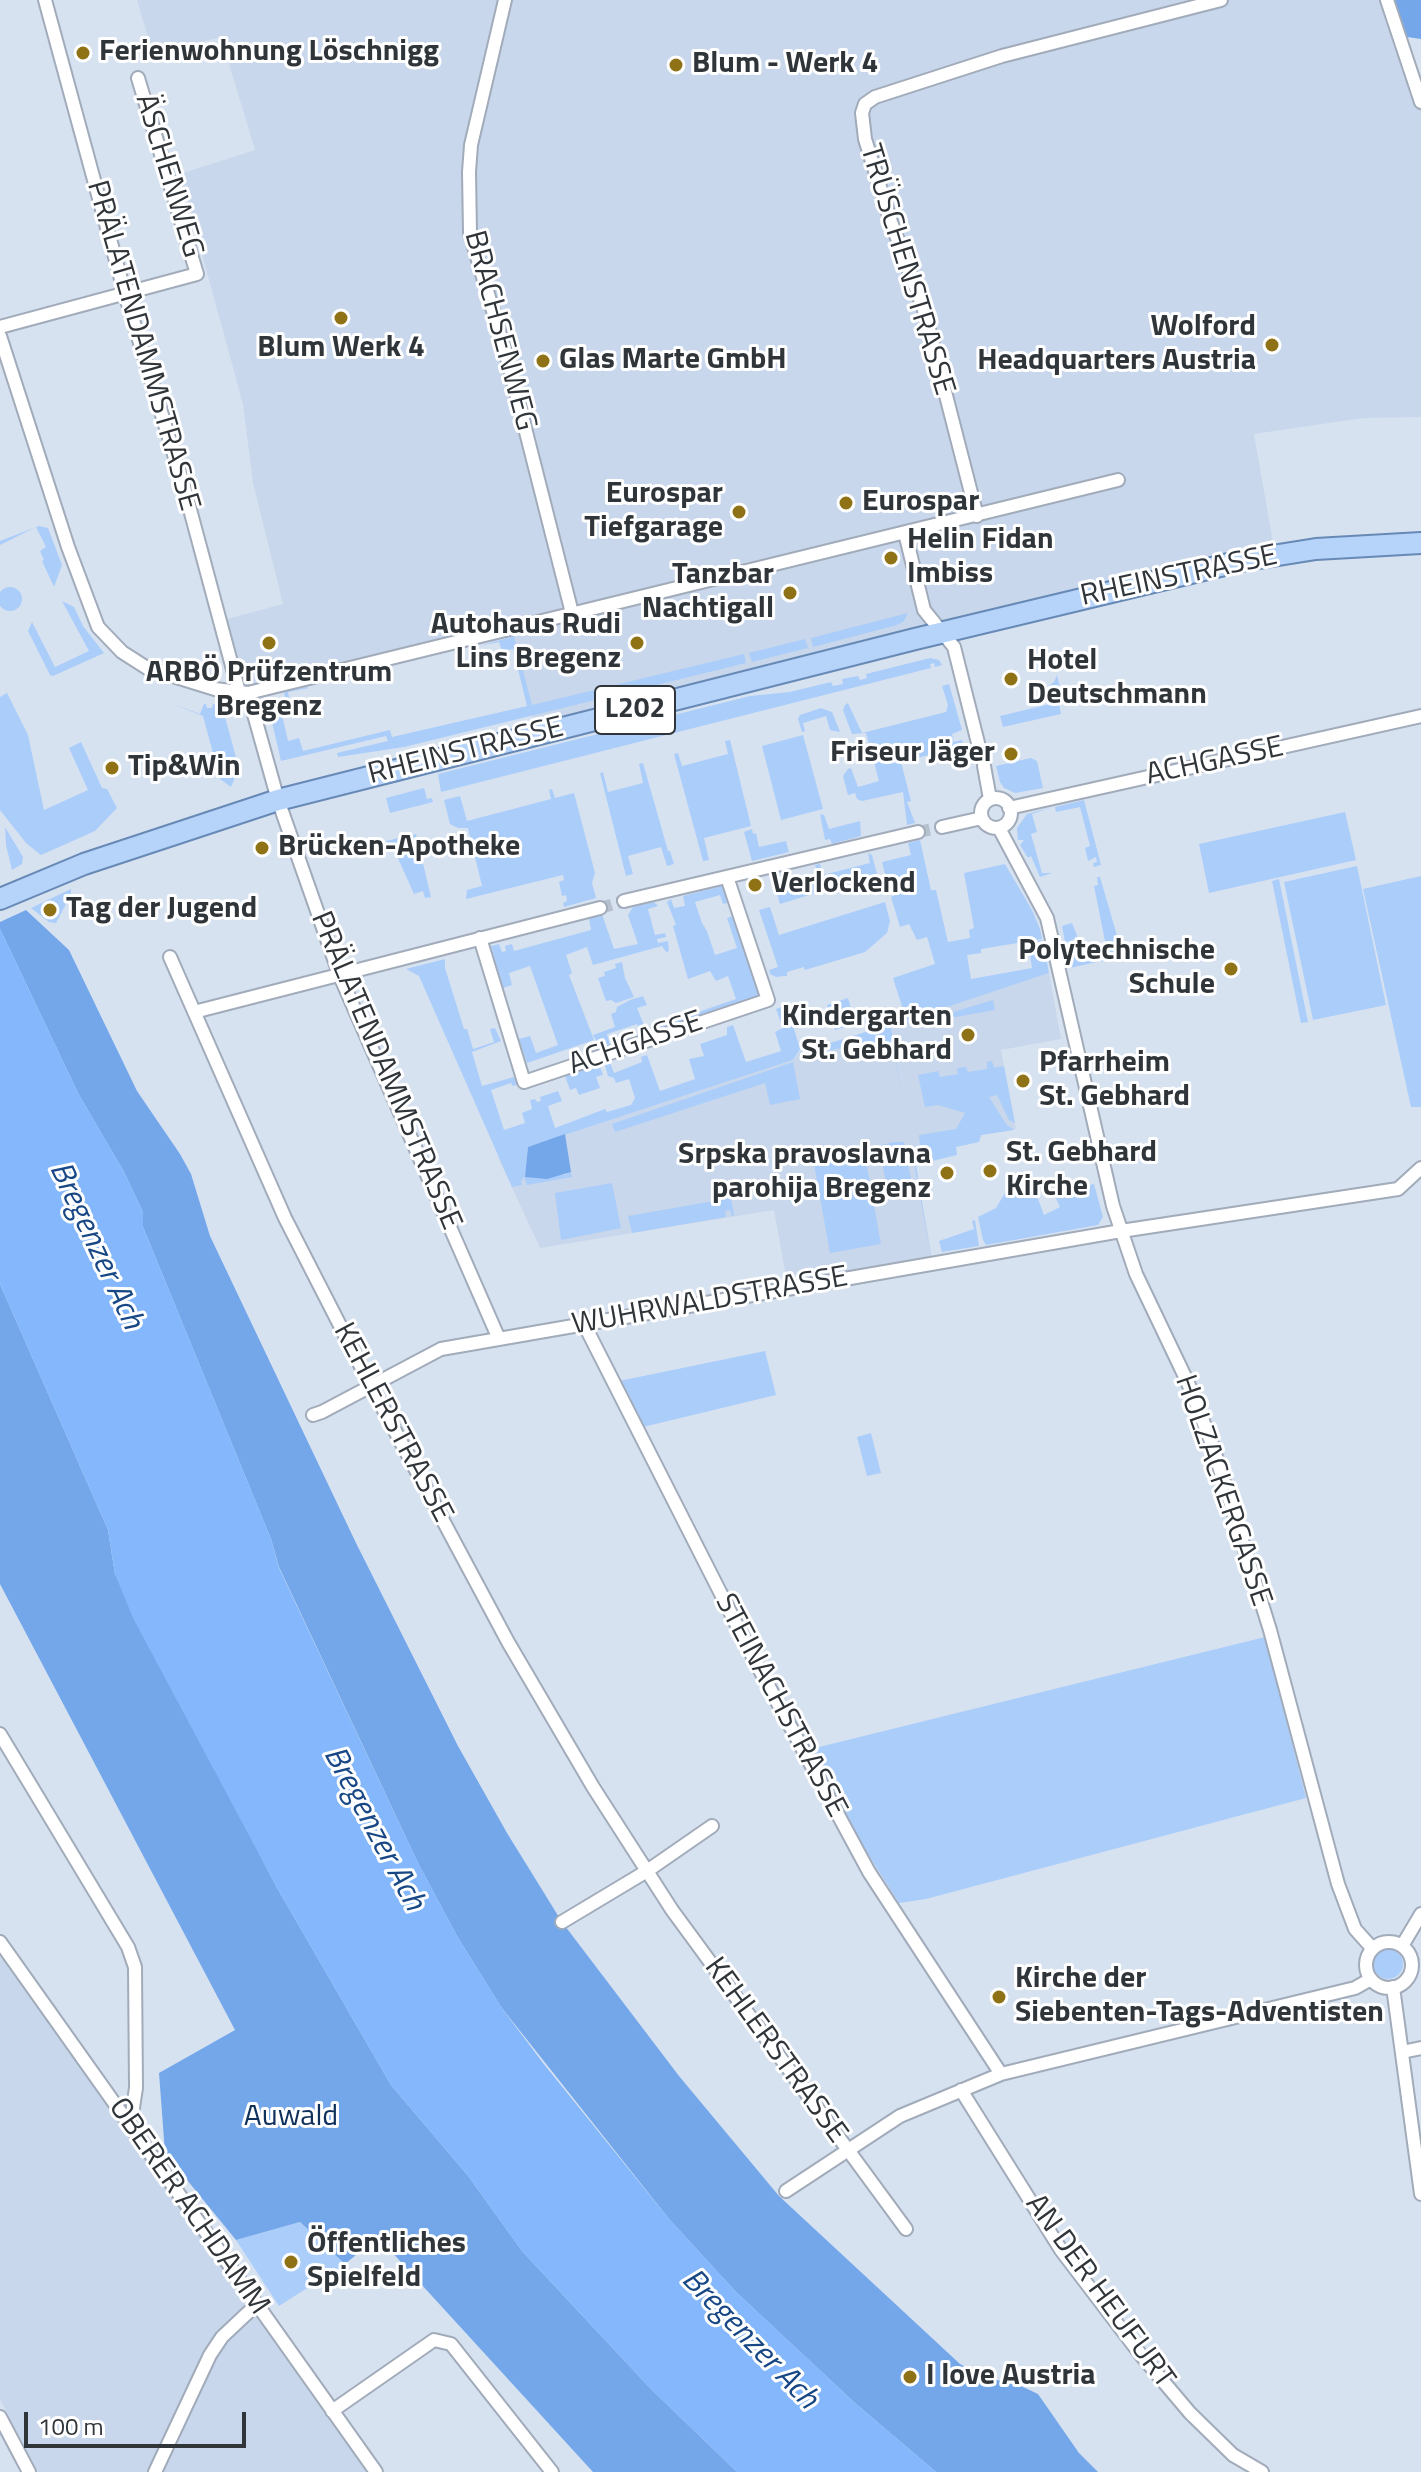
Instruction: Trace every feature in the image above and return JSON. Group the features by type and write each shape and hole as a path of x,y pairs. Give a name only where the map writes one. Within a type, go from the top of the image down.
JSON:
{"main road":[{"name":"RHEINSTRASSE","path":"0,899 165,835 278,800 941,633 1264,556 1316,549 1421,543"}],"street":[{"name":"PRÄLATENDAMMSTRASSE","path":"45,0 125,294 278,800 340,976 499,1339"},
{"name":"BRACHSENWEG","path":"505,0 471,145 470,233 509,365 572,613"},
{"name":"TRÜSCHENSTRASSE","path":"977,516 924,310 891,222 865,139 862,113 865,104 875,97 1002,56 1221,0"},
{"path":"1387,0 1421,102"},
{"name":"ÄSCHENWEG","path":"125,294 197,274 138,78"},
{"path":"0,327 125,294"},
{"path":"0,336 68,547 98,627 122,652 147,668 215,689 244,693 1118,480"},
{"path":"905,533 924,610 955,650 978,741"},
{"name":"ACHGASSE","path":"1009,808 1421,716"},
{"path":"984,766 990,799"},
{"path":"990,799 1004,801 1009,808 1007,822 999,828 987,825 982,818 981,809 990,799"},
{"path":"942,827 982,818"},
{"name":"HOLZACKERGASSE","path":"999,828 1040,904 1053,937 1091,1117 1121,1231 1136,1274 1188,1383 1212,1444 1270,1630 1338,1884 1355,1929 1372,1948"},
{"path":"624,901 918,832"},
{"name":"ACHGASSE","path":"480,938 524,1082 768,1000 727,877"},
{"path":"194,1012 600,908"},
{"name":"KEHLERSTRASSE","path":"170,957 285,1218 508,1642 593,1787 672,1910 906,2229"},
{"name":"WUHRWALDSTRASSE","path":"313,1415 441,1349 1121,1231 1398,1189 1421,1168"},
{"name":"STEINACHSTRASSE","path":"584,1324 754,1659 863,1860 1001,2074"},
{"path":"0,1734 128,1947 135,1967 136,2088 132,2114 126,2120"},
{"path":"562,1922 647,1871 712,1826"},
{"path":"1402,1946 1421,1914"},
{"name":"OBERER ACHDAMM","path":"0,1942 376,2472"},
{"path":"1390,1942 1402,1946 1410,1957 1411,1971 1404,1982 1393,1987 1381,1986 1371,1979 1366,1967 1372,1948 1390,1942"},
{"path":"786,2191 900,2116 1001,2074 1355,1988 1371,1979"},
{"path":"1393,1987 1402,2052 1416,2116 1421,2194"},
{"path":"1402,2052 1421,2048"},
{"name":"AN DER HEUFURT","path":"961,2090 1061,2250 1141,2355 1190,2413 1233,2455 1262,2472"},
{"path":"155,2472 210,2355 222,2337 256,2305"},
{"path":"332,2411 434,2340 451,2344 552,2472"},
{"path":"0,2417 29,2472"}],"shaded area":[{"path":"137,0 1387,0 1421,102 1421,417 1363,418 1254,434 1275,554 537,734 511,628 239,692 220,621 283,604 253,483 243,404 180,174 255,150 221,37 153,54"},
{"path":"36,527 48,528 62,565 54,587 42,561 40,551 46,547"},
{"path":"35,528 0,545 0,541"},
{"path":"10,587 19,590 22,599 19,608 10,611 1,608 -2,599 1,590"},
{"path":"62,601 74,607 83,626 104,653 53,676 28,631 32,622 55,667 89,651"},
{"path":"908,613 904,621 897,625 813,647 811,638"},
{"path":"514,636 532,705 744,654 746,663 404,747 338,757 337,753 388,741 386,736 281,761 269,709 274,701 285,697 284,692 306,687 309,688 288,692 290,703 280,706 288,741 299,738 303,751 390,730 392,737 527,706 513,649 502,651 499,642 479,646"},
{"path":"805,639 808,648 752,662 749,653"},
{"path":"930,658 939,660 942,665 935,667 934,663 930,664 931,668 441,792 438,774 750,696 790,692 831,682 833,686 843,684 842,679 858,676 860,680 867,678 866,674"},
{"path":"1057,675 1062,697 1058,698 1061,714 1003,727 1000,716 1050,704 1046,688"},
{"path":"949,684 962,730 952,734 954,742 962,740 964,746 901,762 911,801 907,802 915,823 907,825 903,792 862,801 857,799 855,793 848,795 843,776 848,769 851,768 858,787 879,781 866,733 852,734 843,710 845,705 848,703 862,733 946,712 948,705 942,686"},
{"path":"7,693 28,735 44,810 88,790 69,748 81,742 102,788 107,789 117,808 95,831 41,855 26,843 0,810 0,697"},
{"path":"168,702 200,714 204,704 207,708 212,708 213,704 222,706 239,768 231,787 220,779 203,716"},
{"path":"821,708 832,712 840,732 830,730 826,716 803,723 805,731 802,732 798,719 800,715"},
{"path":"803,735 823,809 781,820 762,746"},
{"path":"730,740 751,826 704,838 709,860 703,861 674,754 678,753 682,766 728,754 725,741"},
{"path":"1031,758 1037,761 1043,788 1015,793 1004,788 996,766"},
{"path":"643,763 674,864 667,866 661,847 628,856 633,874 626,876 600,773 603,772 608,792 643,783 639,764"},
{"path":"424,788 427,799 432,798 433,802 390,813 386,798"},
{"path":"552,789 555,798 574,793 595,873 592,883 596,898 564,907 566,895 562,896 559,882 564,880 563,875 466,899 467,890 482,886 468,828 450,824 444,800 460,796 467,821 551,799 549,790"},
{"path":"1084,800 1101,865 1094,867 1096,857 1088,861 1085,848 1090,846 1080,807 1056,812 1055,807"},
{"path":"1053,807 1032,814 1037,832 1031,834 1042,873 1052,873 1040,877 1031,856 1028,858 1020,845 1024,840 1018,840 1017,828 1027,814"},
{"path":"1345,812 1356,860 1209,893 1199,844"},
{"path":"820,814 824,815 829,829 860,821 861,836 832,844 830,839 825,840"},
{"path":"5,827 23,857 22,864 12,870 6,845"},
{"path":"752,829 759,847 786,841 789,852 752,861 744,832"},
{"path":"416,834 431,897 425,898 423,891 414,894 392,845 388,846 386,841"},
{"path":"920,840 931,890 936,890 948,942 970,938 969,930 974,928 964,873 1005,864 1040,929 1042,939 981,949 981,953 967,955 971,979 1032,968 1028,942 1043,940 1049,973 893,1025 902,1097 893,1045 867,1050 865,1044 814,1053 812,1049 906,1019 893,978 935,964 927,937 917,940 909,924 900,927 891,897 900,893 890,894 882,862 911,855 908,843"},
{"path":"868,853 872,855 877,874 780,904 772,876 788,872 791,883 818,876 815,865 820,864 823,875 870,863"},
{"path":"1357,866 1386,1005 1313,1020 1284,882"},
{"path":"1421,876 1421,1107 1411,1107 1363,889"},
{"path":"1097,877 1100,877 1123,956 1070,968 1062,926 1072,923 1078,938 1071,940 1075,958 1107,951 1094,886 1098,885"},
{"path":"1279,879 1308,1022 1301,1023 1272,881"},
{"path":"722,886 728,903 723,904 720,895 695,902 702,923 715,955 737,948 727,918 733,916 760,998 744,1006 741,1002 642,1035 637,1024 607,1034 611,1048 602,1051 593,1035 615,1027 611,1014 630,1000 643,996 647,1005 637,1008 646,1030 736,999 728,976 716,981 710,971 688,979 673,926 676,925 667,902 671,899 674,908 685,906 683,896"},
{"path":"71,889 56,923 49,922 31,908"},
{"path":"654,902 658,906 648,909 655,935 665,933 666,937 657,939 658,943 668,941 669,951 666,952 662,946 593,965 587,947 566,955 572,973 569,975 594,1040 527,1063 519,1039 530,1036 536,1053 558,1045 530,966 509,973 512,985 503,988 491,946 499,944 502,952 506,951 505,946 512,944 514,951 591,930 589,918 602,914 614,949 638,944 628,915 633,907"},
{"path":"885,902 890,921 887,933 865,952 805,970 804,967 787,972 787,976 770,974 769,970 778,967 759,910 770,907 779,935"},
{"path":"445,959 445,968 473,1049 494,1042 490,1029 495,1028 501,1041 472,1052 482,1086 514,1077 517,1085 511,1083 491,1090 504,1130 525,1123 522,1113 532,1109 530,1100 541,1101 540,1097 558,1091 562,1101 548,1106 555,1128 605,1109 607,1112 631,1105 635,1098 629,1079 616,1083 614,1078 608,1076 604,1062 609,1060 614,1073 642,1062 641,1057 647,1055 660,1091 695,1079 689,1059 704,1056 700,1044 727,1035 727,1027 733,1025 746,1062 781,1051 775,1032 783,1028 776,1009 787,1005 800,1049 793,1060 528,1147 525,1177 571,1172 572,1177 527,1185 524,1177 522,1185 512,1187 419,976 406,969"},
{"path":"622,962 634,997 616,1003 606,1001 598,978"},
{"path":"1049,973 1061,1039 1001,1050 1016,1129 912,1147 932,1257 787,1282 774,1210 540,1248 498,1157 793,1060 800,1051 889,1026"},
{"path":"848,998 856,1024 835,1030 827,1005"},
{"path":"993,1000 995,1010 910,1025"},
{"path":"992,1061 994,1068 1004,1066 1015,1123 1009,1120 997,1095 989,1097 1006,1124 1014,1130 981,1135 979,1142 956,1147 957,1155 916,1165 930,1251 911,1147 920,1145 919,1135 956,1129 965,1113 938,1105 925,1107 918,1075 938,1071 940,1077 958,1074 957,1068 966,1067 968,1072 987,1069 987,1062"},
{"path":"793,1062 800,1099 770,1105 765,1083 615,1132 612,1124"},
{"path":"599,1064 603,1075 596,1077 600,1088 579,1095 576,1088 570,1090 565,1076"},
{"path":"904,1142 912,1185 902,1189 887,1189 879,1146"},
{"path":"864,1150 881,1244 830,1253 813,1159"},
{"path":"612,1183 621,1228 561,1240 555,1193"},
{"path":"1094,1184 1103,1217 1098,1225 986,1245 983,1240 978,1217 996,1208 1005,1193 1034,1188 1044,1215 1060,1207 1053,1192"},
{"path":"731,1198 734,1216 730,1210 725,1211 726,1217 632,1233 628,1216"},
{"path":"975,1220 979,1246 942,1252 939,1241 974,1229 972,1221"},
{"path":"765,1351 776,1395 643,1427 619,1381"},
{"path":"871,1433 881,1473 867,1476 857,1437"},
{"path":"1265,1637 1306,1798 926,1899 899,1903 857,1837 811,1749"},
{"path":"1388,1949 1394,1950 1402,1958 1402,1970 1394,1978 1388,1979 1382,1978 1374,1970 1373,1964 1374,1958 1382,1950"},
{"path":"0,1955 378,2472 38,2472 0,2399"},
{"path":"300,2222 345,2264 279,2306 236,2240"}],"green space":[{"path":"1395,0 1421,0 1421,39 1407,37"},
{"path":"26,910 69,950 137,1091 191,1174 210,1236 356,1543 458,1746 562,1922 679,2076 779,2196 960,2364 985,2377 1021,2386 1038,2394 1079,2453 1098,2472 936,2472 856,2404 736,2292 669,2219 501,2007 457,1936 418,1863 279,1567 271,1539 143,1227 143,1212 124,1172 79,1095 0,929 0,922"},
{"path":"565,1134 571,1172 547,1179 525,1177 528,1147"},
{"name":"Auwald","path":"0,1284 108,1530 115,1574 276,1886 391,2085 469,2177 522,2251 650,2388 737,2472 593,2472 378,2237 345,2264 300,2222 236,2240 165,2153 159,2073 235,2030 0,1584"}],"water":[{"name":"Bregenzer Ach","path":"0,929 79,1095 124,1172 143,1212 143,1227 271,1539 279,1568 418,1863 457,1936 501,2007 669,2219 736,2292 856,2404 936,2472 737,2472 650,2388 522,2251 469,2177 391,2085 276,1886 133,1618 115,1574 108,1530 0,1284"}],"tunnel":[{"path":"978,743 984,766"},
{"path":"918,832 942,827"},
{"path":"600,908 624,901"}],"place":[{"name":"Ferienwohnung Löschnigg","path":"83,53"},
{"name":"Blum - Werk 4","path":"676,65"},
{"name":"Blum Werk 4","path":"341,318"},
{"name":"Wolford Headquarters Austria","path":"1272,345"},
{"name":"Glas Marte GmbH","path":"543,361"},
{"name":"Eurospar","path":"846,503"},
{"name":"Eurospar Tiefgarage","path":"739,512"},
{"name":"Helin Fidan Imbiss","path":"891,558"},
{"name":"Tanzbar Nachtigall","path":"790,593"},
{"name":"ARBÖ Prüfzentrum Bregenz","path":"269,643"},
{"name":"Autohaus Rudi Lins Bregenz","path":"637,643"},
{"name":"Hotel Deutschmann","path":"1011,679"},
{"name":"Friseur Jäger","path":"1011,754"},
{"name":"Tip&Win","path":"112,768"},
{"name":"Brücken-Apotheke","path":"262,848"},
{"name":"Verlockend","path":"755,885"},
{"name":"Tag der Jugend","path":"50,910"},
{"name":"Polytechnische Schule","path":"1231,969"},
{"name":"Kindergarten St. Gebhard","path":"968,1035"},
{"name":"Pfarrheim St. Gebhard","path":"1023,1081"},
{"name":"St. Gebhard Kirche","path":"990,1171"},
{"name":"Srpska pravoslavna parohija Bregenz","path":"947,1173"},
{"name":"Kirche der Siebenten-Tags-Adventisten","path":"999,1997"},
{"name":"Öffentliches Spielfeld","path":"291,2262"},
{"name":"I love Austria","path":"910,2377"}]}
